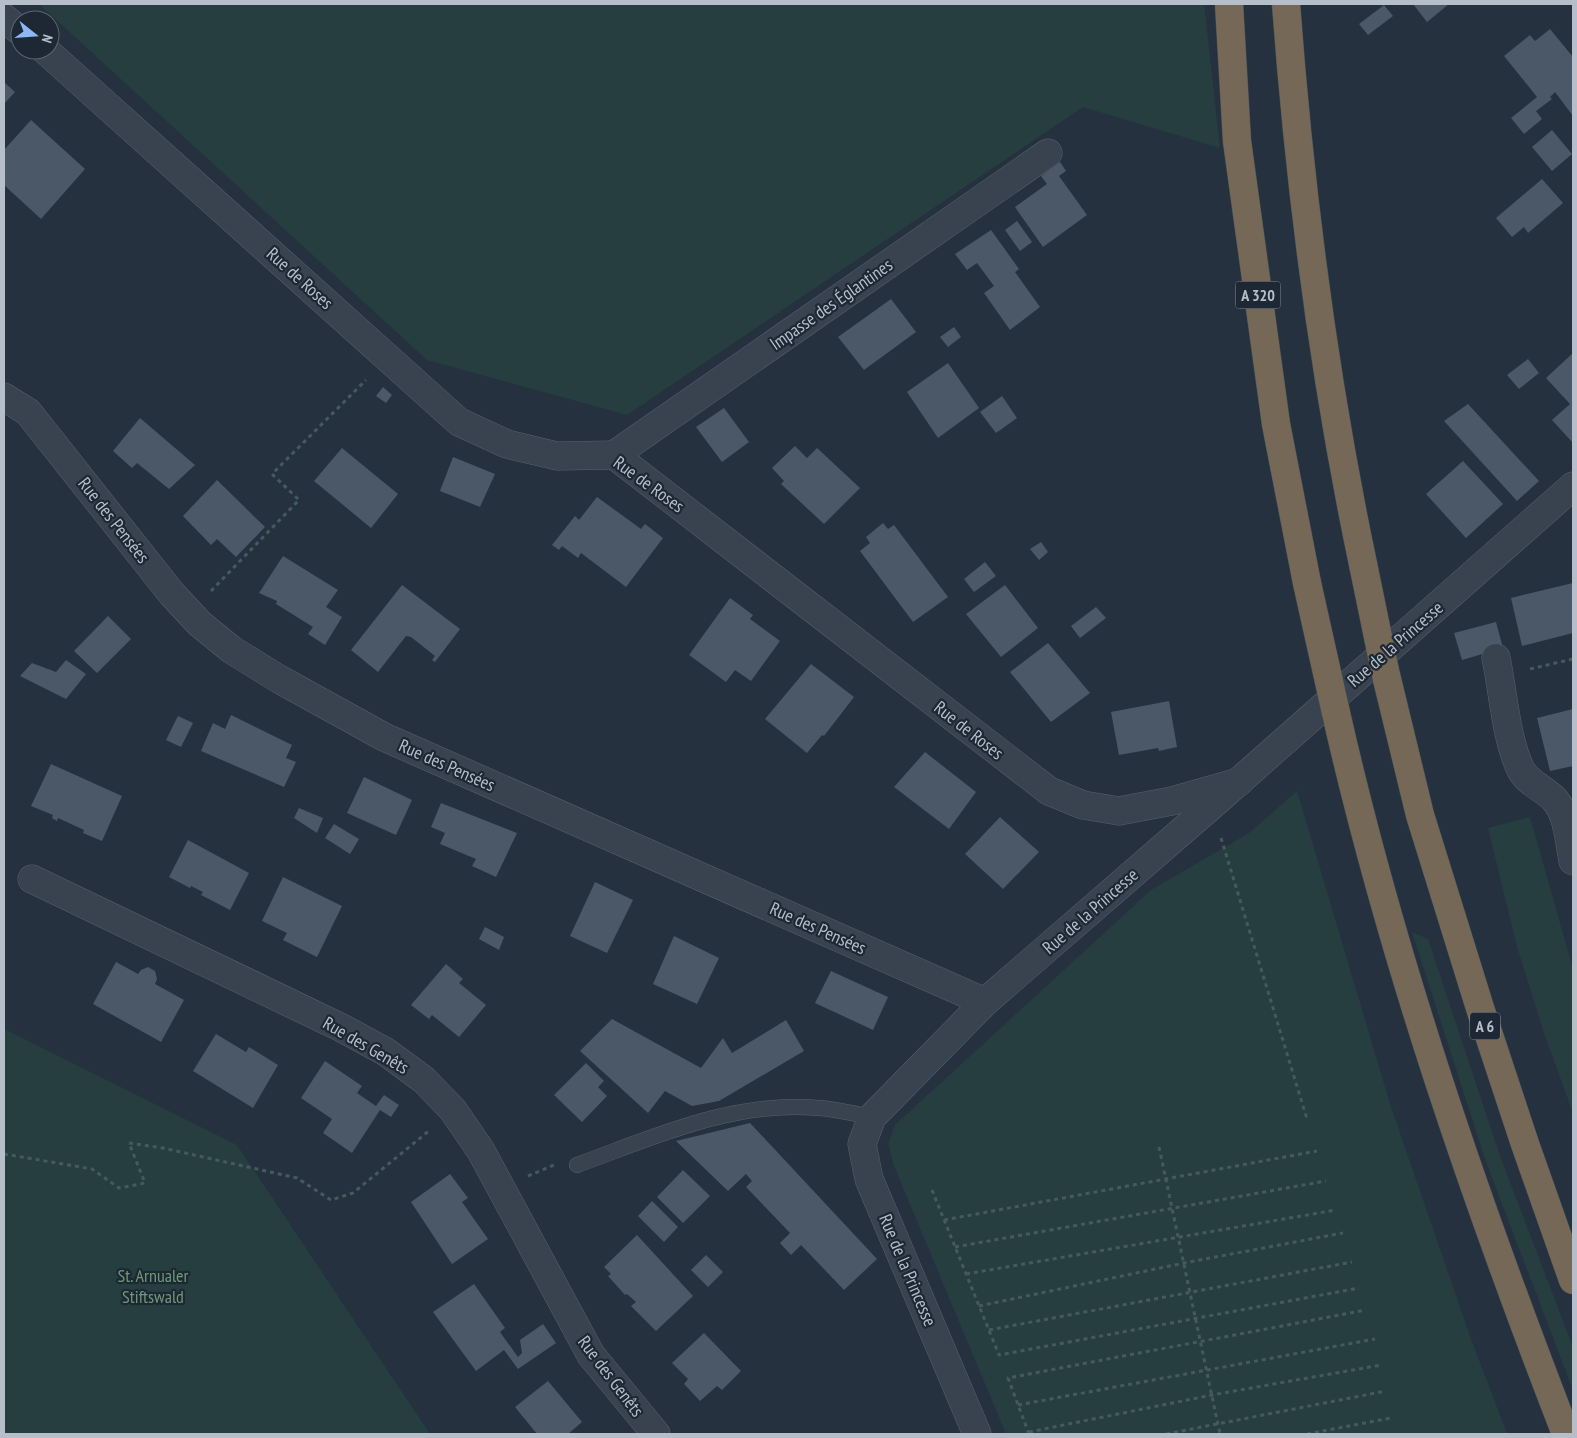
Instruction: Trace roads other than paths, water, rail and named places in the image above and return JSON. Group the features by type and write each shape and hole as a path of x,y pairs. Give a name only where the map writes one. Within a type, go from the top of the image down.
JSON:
{"highway":[{"name":"A 320","path":"1229,4 1238,150 1276,424 1307,583 1358,811 1421,1028 1511,1292 1566,1434"},
{"name":"A 6","path":"1286,4 1295,130 1314,281 1340,456 1385,671 1420,815 1524,1144 1573,1280"}],"street":[{"name":"Rue de Roses","path":"56,60 459,422 507,444 558,456 614,455 1049,791 1083,805 1119,811 1172,801 1239,782"},
{"name":"Impasse des Églantines","path":"614,455 1048,153"},
{"name":"Rue des Pensées","path":"4,397 28,412 172,594 190,613 232,650 332,710 384,737 985,1002"},
{"name":"Rue de la Princesse","path":"977,1434 869,1179 862,1144 872,1117 985,1002 1239,782 1573,486"},
{"path":"1498,667 1515,754 1521,770 1562,809 1573,861"},
{"name":"Rue des Genêts","path":"32,879 342,1028 386,1052 424,1080 454,1110 481,1151 591,1355 656,1434"}],"lane":[{"path":"577,1165 698,1121 769,1109 819,1108 872,1117"}],"park label":[{"name":"St. Arnualer Stiftswald","path":"153,1285"}]}
